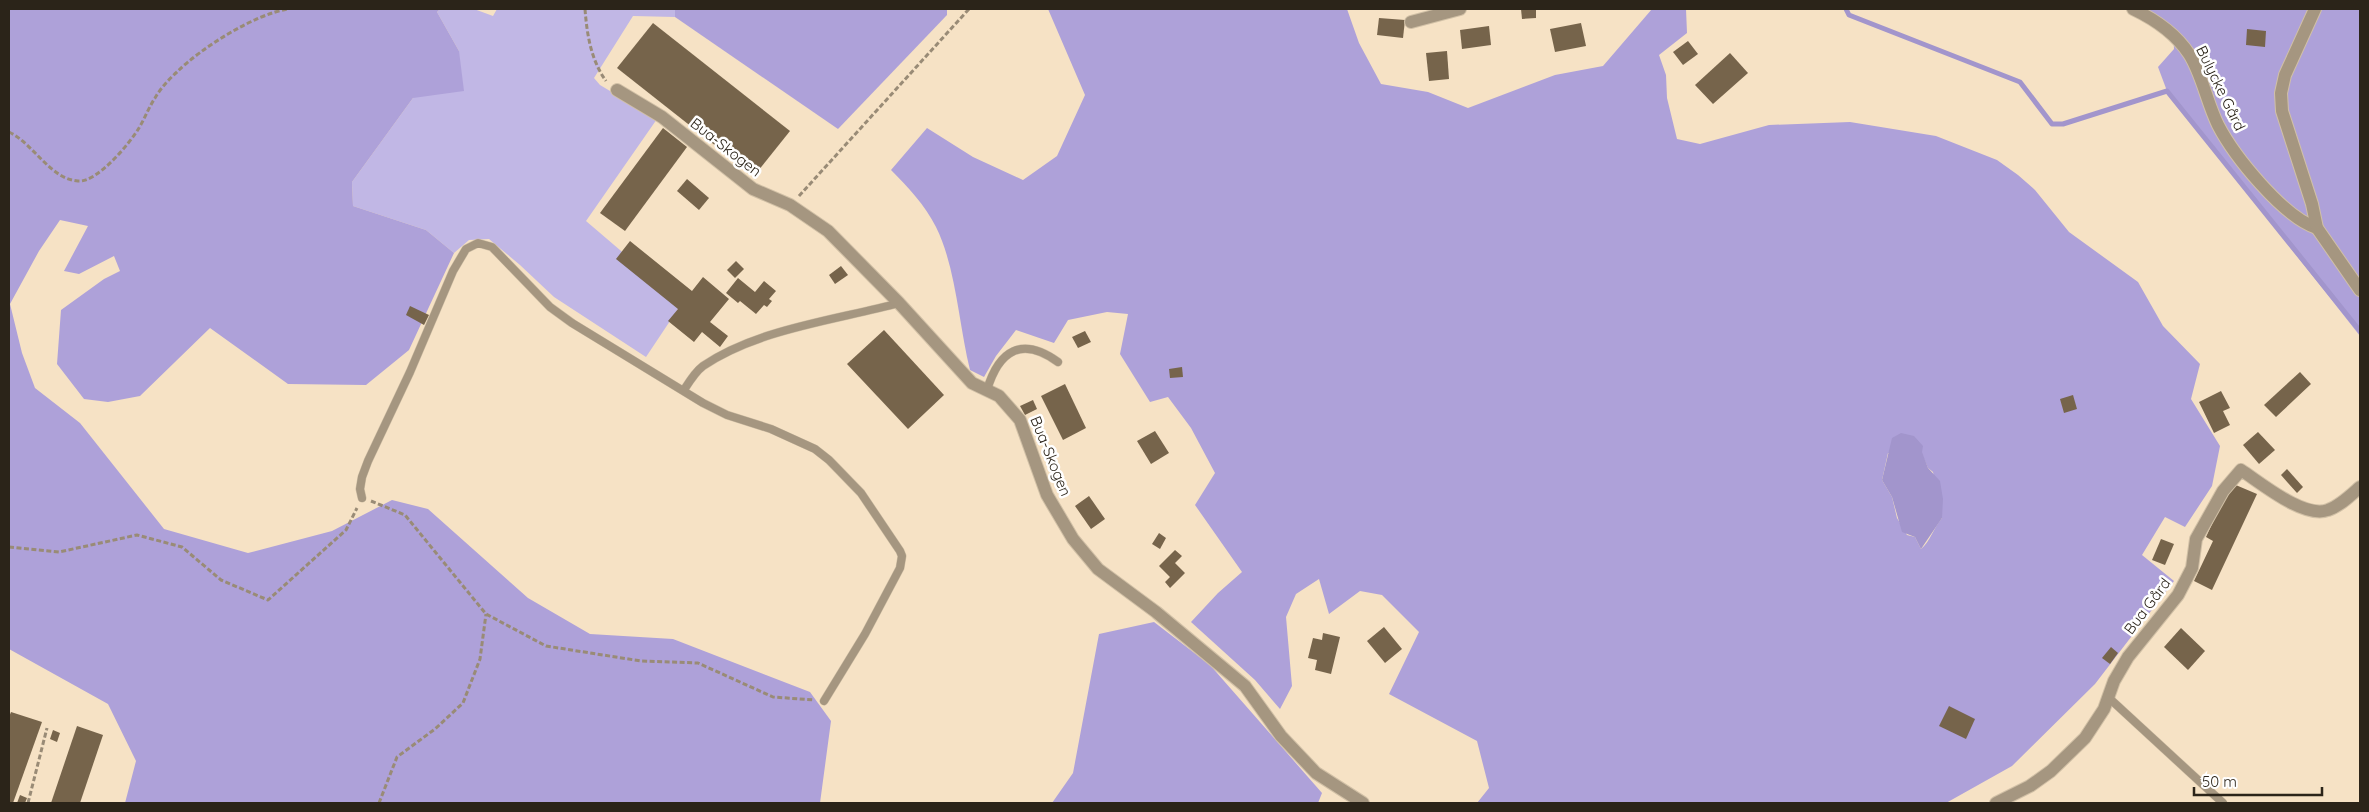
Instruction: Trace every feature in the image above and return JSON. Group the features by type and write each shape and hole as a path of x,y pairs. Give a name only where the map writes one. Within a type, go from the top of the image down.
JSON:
{"street":[{"path":"1411,22 1460,9"},
{"name":"Bulycke Gård","path":"2133,9 2151,18 2170,33 2189,54 2218,125 2235,153 2275,200 2309,225 2317,228"},
{"name":"Bulycke Gård","path":"2315,9 2285,75 2280,93 2288,133 2312,204 2317,228 2360,290"},
{"name":"Bua-Skogen","path":"617,90 662,117 753,189 790,206 828,231 899,303 972,383 1000,396 1020,420 1047,495 1073,540 1098,569 1156,612 1245,686 1281,736 1316,772 1363,803"},
{"name":"Bua Gård","path":"1996,803 2030,786 2051,771 2084,738 2109,698 2114,680 2128,657 2178,595 2192,568 2196,539 2223,491 2241,470 2296,505 2310,510 2327,510 2360,487"}],"lane":[{"path":"362,498 360,489 368,461 410,372 453,271 466,249 478,243 492,247 537,295 561,316 727,415 771,429 815,449 829,460 860,493 900,551 902,556 900,568 865,634 824,701"},
{"path":"684,390 702,367 722,356 778,332 899,303"},
{"path":"986,390 991,375 1000,361 1020,348 1036,349 1045,352 1058,362"},
{"path":"2109,698 2223,803"}],"path":[{"path":"9,132 21,138 63,178 80,182 87,179 100,173 138,129 156,96 177,71 222,39 270,12 288,9"},
{"path":"585,9 590,47 595,61 606,81 617,90"},
{"path":"790,206 970,9"},
{"path":"9,547 59,552 137,535 182,547 221,580 268,600 346,530 362,498 404,515 486,614 546,646 641,661 698,664 773,697 824,701"},
{"path":"380,803 397,756 434,729 463,703 480,659 486,614"},
{"path":"28,803 47,728"}],"shaded area":[{"path":"9,9 440,9 437,12 459,51 464,91 413,98 352,182 353,206 426,230 454,253 409,350 366,385 288,384 210,328 140,396 108,402 84,399 57,364 61,310 104,279 120,271 114,256 79,274 64,271 88,226 60,220 39,251 10,304 22,353 35,388 80,423 164,529 248,553 332,531 392,500 428,509 528,598 590,634 673,639 810,692 831,721 820,803 125,803 136,761 108,704 9,649"},
{"path":"440,9 474,9 493,16 497,9 675,9 675,17 633,16 594,78 600,85 657,119 586,221 682,303 646,357 554,297 489,239 469,240 454,253 426,230 353,206 352,182 413,98 459,51 437,12"},
{"path":"675,9 947,9 947,15 838,129 675,17"},
{"path":"1048,9 1347,9 1359,43 1381,84 1428,92 1468,108 1555,75 1603,66 1652,9 1686,9 1687,33 1659,55 1666,75 1667,98 1677,139 1700,144 1769,125 1850,122 1936,136 1997,160 2035,190 2069,232 2138,282 2163,326 2200,364 2191,399 2220,446 2212,486 2185,527 2165,517 2142,555 2174,581 2095,684 2012,766 1946,803 1477,803 1489,788 1477,741 1389,694 1419,632 1382,595 1360,591 1329,614 1319,579 1296,594 1286,617 1292,686 1280,709 1255,680 1191,622 1218,593 1242,572 1195,505 1215,473 1191,428 1168,397 1150,402 1120,354 1128,314 1107,312 1068,320 1054,343 1016,330 996,356 984,377 970,370 953,278 943,243 927,211 891,170 927,128 973,157 1023,180 1057,156 1085,95","holes":["1921,452 1928,468 1933,472 1942,518 1921,549 1915,537 1907,535 1897,518 1892,497 1882,480 1888,453"]},
{"path":"2146,9 2360,9 2360,336 2167,91 2158,67 2174,49 2173,29"},
{"path":"1901,433 1914,436 1923,446 1922,452 1928,468 1940,481 1943,499 1942,518 1921,549 1915,537 1902,532 1892,497 1882,480 1892,438"},
{"path":"1154,622 1210,665 1322,793 1318,803 1052,803 1073,773 1099,634"}],"building":[{"path":"1521,9 1536,9 1536,18 1522,19"},
{"path":"1379,18 1405,20 1403,38 1377,35"},
{"path":"653,23 790,131 754,176 617,68"},
{"path":"1581,23 1586,46 1555,52 1550,29"},
{"path":"1489,26 1491,45 1462,49 1460,30"},
{"path":"2247,29 2266,31 2265,47 2246,45"},
{"path":"1688,41 1698,54 1683,65 1673,52"},
{"path":"1447,51 1449,79 1429,81 1426,53"},
{"path":"1730,53 1748,73 1713,104 1695,85"},
{"path":"663,128 687,147 625,231 600,213"},
{"path":"687,179 709,198 699,210 677,191"},
{"path":"630,241 692,291 703,277 729,299 710,322 728,336 720,347 702,332 694,342 668,321 678,309 616,259"},
{"path":"736,261 744,269 735,278 727,270"},
{"path":"841,266 848,275 835,284 829,275"},
{"path":"738,278 755,292 764,281 776,291 769,299 772,301 767,307 764,305 756,314 740,301 738,303 726,293"},
{"path":"410,306 429,315 424,325 406,315"},
{"path":"884,330 944,395 908,429 847,364"},
{"path":"1085,331 1091,342 1078,348 1072,337"},
{"path":"1182,367 1183,377 1170,378 1169,369"},
{"path":"2300,372 2311,384 2276,417 2264,405"},
{"path":"1065,384 1086,428 1063,440 1041,396"},
{"path":"2221,391 2230,408 2223,411 2230,425 2214,433 2199,402"},
{"path":"2073,395 2077,409 2064,413 2060,399"},
{"path":"1033,400 1037,409 1025,415 1020,406"},
{"path":"1155,431 1169,453 1151,464 1137,441"},
{"path":"2258,432 2275,450 2259,464 2243,445"},
{"path":"2287,469 2303,487 2297,493 2281,475"},
{"path":"2231,483 2257,494 2212,590 2194,581 2213,541 2206,537"},
{"path":"1089,496 1105,519 1091,529 1075,506"},
{"path":"1159,533 1166,538 1160,549 1152,544"},
{"path":"2161,539 2174,544 2165,565 2152,560"},
{"path":"1175,550 1182,556 1175,563 1185,573 1170,588 1165,582 1170,577 1159,566"},
{"path":"1384,627 1402,649 1385,663 1367,641"},
{"path":"2181,628 2205,651 2188,670 2164,647"},
{"path":"1323,633 1340,637 1331,674 1315,670 1317,660 1308,658 1313,638 1322,640"},
{"path":"2111,647 2118,653 2110,664 2102,658"},
{"path":"1949,706 1975,719 1966,739 1939,726"},
{"path":"11,712 42,722 13,803 9,803 9,717"},
{"path":"77,726 103,735 80,803 51,803"},
{"path":"53,730 60,733 57,742 50,739"},
{"path":"20,795 27,798 25,803 17,803"}],"waterway":[{"path":"1846,9 1849,15 2020,82 2052,124 2063,124 2167,91 2360,331"}]}
